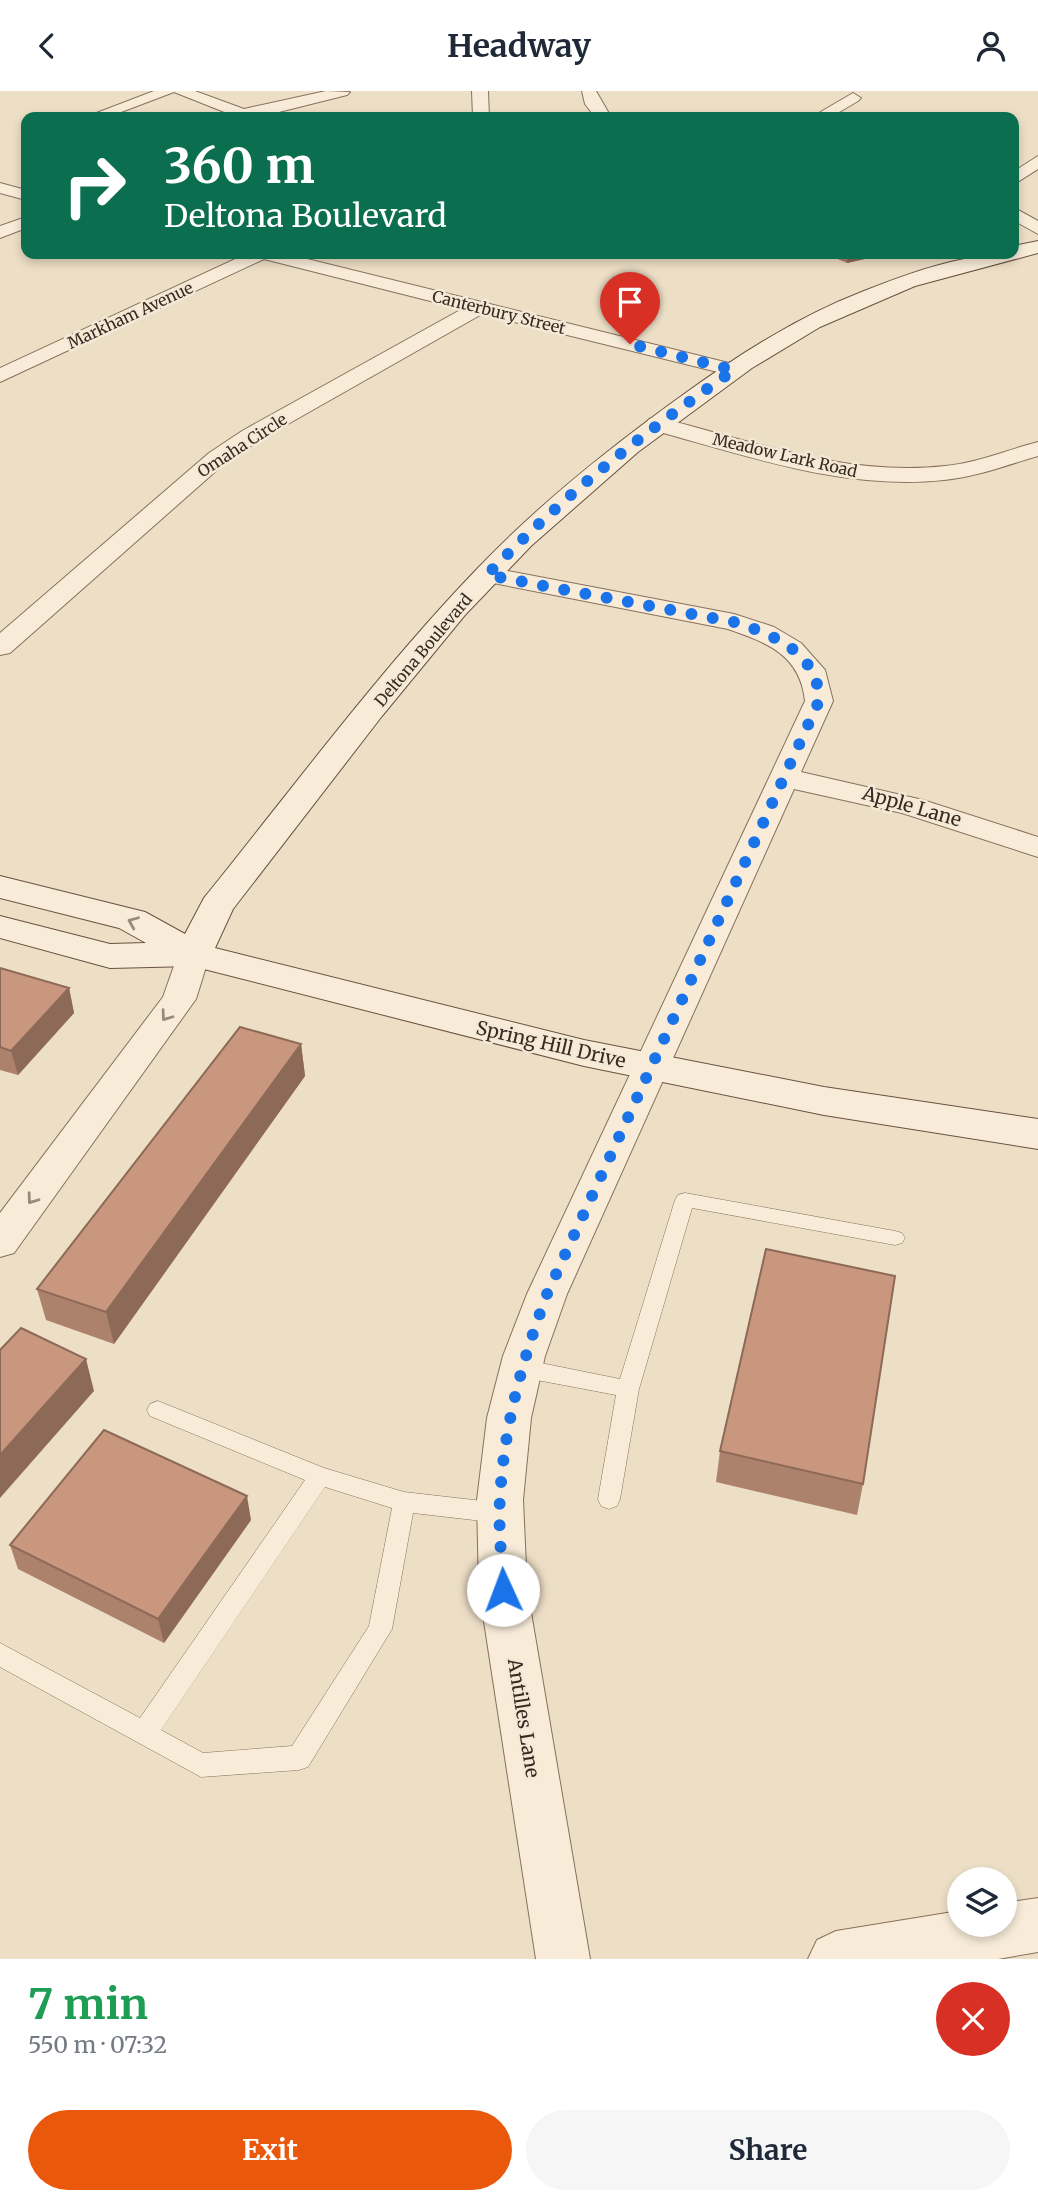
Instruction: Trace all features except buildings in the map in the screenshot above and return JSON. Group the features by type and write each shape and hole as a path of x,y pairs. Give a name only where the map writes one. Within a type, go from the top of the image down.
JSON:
{"main road":[{"path":"1019,251 1038,247"},
{"name":"Deltona Boulevard","path":"193,954 217,906 425,644 487,575 583,481 657,424 773,343 852,303 966,259"},
{"name":"Spring Hill Drive","path":"0,887 132,920 193,954 650,1068 824,1101 1038,1134"},
{"name":"Spring Hill Drive","path":"0,927 110,956 193,954"}],"street":[{"path":"108,112 168,91"},
{"path":"181,91 237,112"},
{"path":"480,91 481,112"},
{"path":"589,91 599,112"},
{"path":"264,112 342,92"},
{"path":"829,112 853,98"},
{"path":"1019,175 1038,161"},
{"path":"0,188 21,194"},
{"path":"1019,216 1038,229"},
{"path":"0,233 21,224"},
{"name":"Markham Avenue","path":"0,376 251,259"},
{"name":"Canterbury Street","path":"282,259 734,370"},
{"name":"Omaha Circle","path":"0,647 217,458 250,436 479,307"},
{"name":"Meadow Lark Road","path":"657,424 827,468 877,475 944,474 1038,449"},
{"name":"Antilles Lane","path":"487,575 734,622 786,643 813,669 819,685 819,701 547,1294 521,1368 509,1418 500,1513 503,1590 563,1959"},
{"name":"Apple Lane","path":"782,778 855,790 918,807 1038,848"},
{"path":"0,1243 179,999 193,954"},
{"path":"836,1959 1038,1925"}],"lane":[{"path":"609,1499 628,1389 685,1200 895,1238"},
{"path":"521,1368 628,1389"},
{"path":"158,1411 320,1476 404,1502 500,1513"},
{"path":"144,1734 320,1476"},
{"path":"0,1654 201,1765 299,1758 380,1629 404,1502"}],"route":[{"path":"503,1590 500,1500 509,1418 524,1356 547,1294 819,701 819,685 813,669 786,643 760,631 734,622 487,575 583,481 734,370 630,344"}]}
